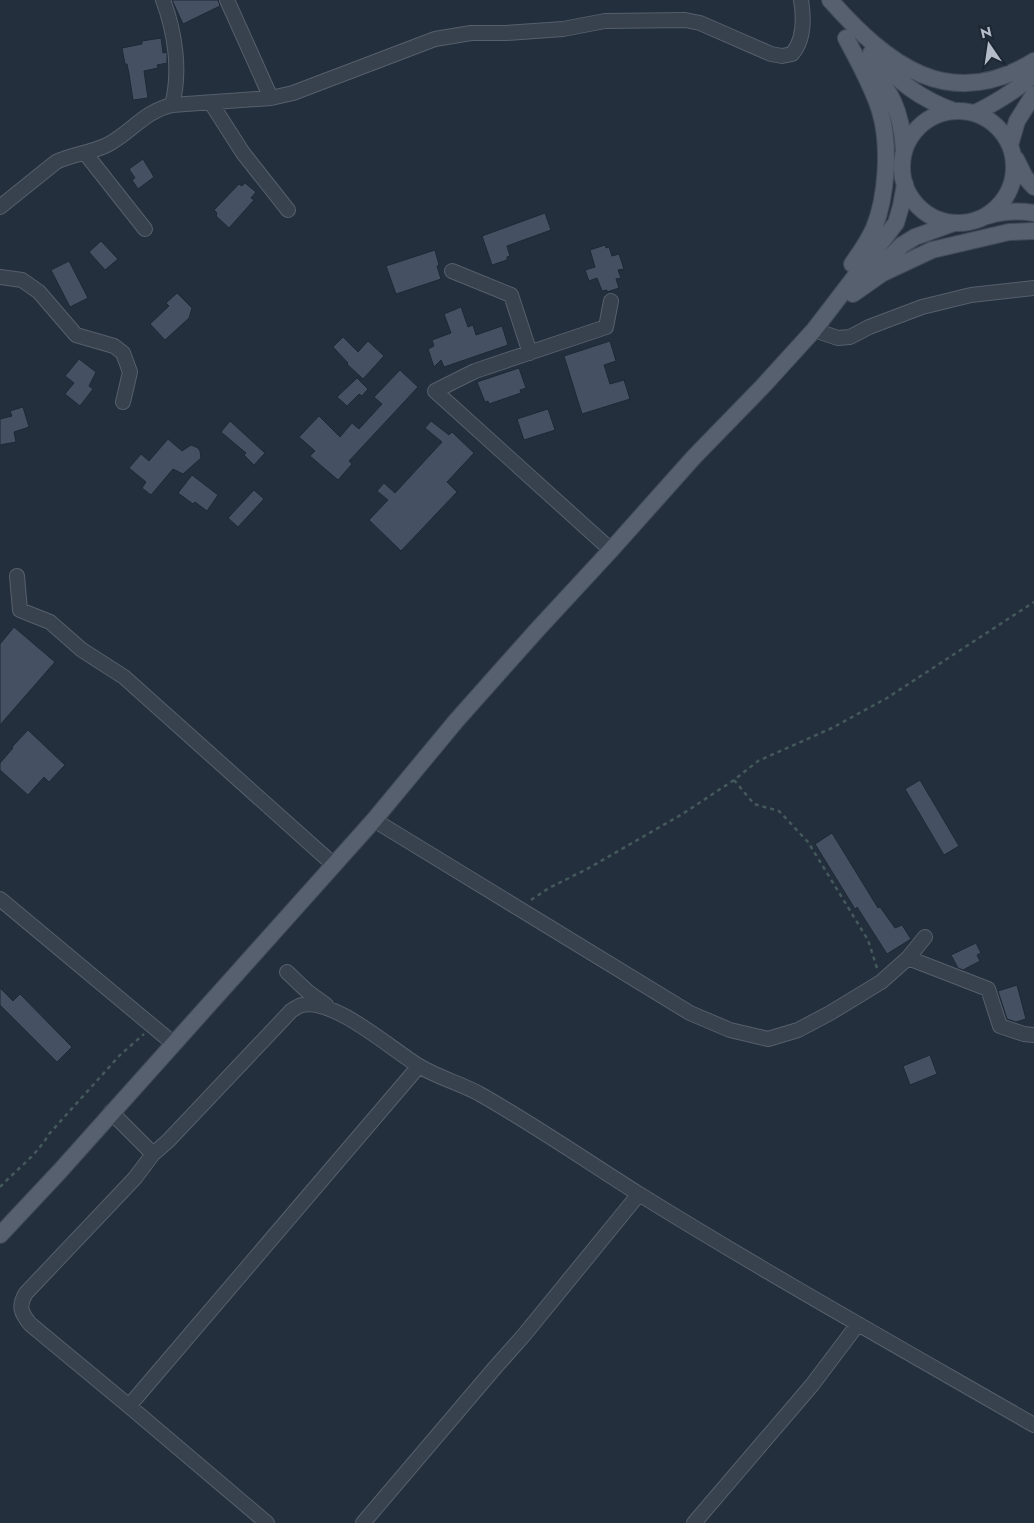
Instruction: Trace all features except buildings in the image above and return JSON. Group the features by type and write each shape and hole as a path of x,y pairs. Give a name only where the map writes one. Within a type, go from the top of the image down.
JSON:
{"main road":[{"path":"816,327 827,301 862,251 873,229 882,199 885,143 880,111 846,38 836,21 818,0"},
{"path":"830,0 866,38 885,53 920,74 940,81 962,84 987,81 1012,72 1034,61"},
{"path":"836,21 905,85 932,102 954,111 975,113 1000,128 1025,177 1034,188"},
{"path":"846,38 882,82 892,98 902,127 904,152 902,168 905,184 909,194 924,211 933,217 955,222 964,222 1002,212 1019,210 1034,212"},
{"path":"975,113 996,103 1017,89 1034,74"},
{"path":"982,217 993,211 1009,191 1015,167 1012,150 1017,121 1034,94"},
{"path":"904,152 911,136 922,123 937,115 954,111"},
{"path":"0,1235 60,1171 374,820 456,721 537,630 694,457 764,385 816,327 896,223 902,206 905,184"},
{"path":"816,327 853,294 902,245 914,237 955,222"},
{"path":"853,294 883,273 932,250 1009,232 1034,230"}],"street":[{"path":"163,0 172,30 175,55 176,93 172,105"},
{"path":"227,0 271,98"},
{"path":"0,207 56,162 66,157 107,145 159,108 172,105 211,104 271,98 293,93 436,39 471,33 548,30 606,22 685,20 700,23 771,54 782,56 792,54 798,47 804,18 801,0"},
{"path":"211,104 243,152 288,210"},
{"path":"85,153 145,229"},
{"path":"452,271 511,294 530,353"},
{"path":"0,277 22,280 39,292 76,336 114,346 123,353 130,372 123,402"},
{"path":"816,327 838,338 850,337 869,327 922,307 971,295 1034,288"},
{"path":"611,301 606,327 476,371 435,391 611,550"},
{"path":"18,576 20,610 50,622 82,650 124,677 334,865"},
{"path":"374,820 690,1013 730,1030 768,1039 798,1030 881,982 908,958 925,937"},
{"path":"0,900 174,1044"},
{"path":"908,958 988,989 1000,1026 1024,1034 1034,1035"},
{"path":"287,972 308,992 332,1010 376,1035 419,1066 476,1092 566,1146 639,1194 858,1324 1034,1425"},
{"path":"267,1523 30,1324 22,1309 21,1301 26,1293 135,1178 152,1154 168,1141 291,1011 301,1005 313,1005 332,1010"},
{"path":"129,1406 419,1066"},
{"path":"111,1112 152,1154"},
{"path":"363,1523 480,1384 524,1335 639,1194"},
{"path":"694,1523 812,1385 858,1324"}],"path":[{"path":"519,908 549,888 587,869 684,813 734,780 758,761 832,728 887,698 1034,602"},
{"path":"734,780 754,804 779,811 808,842 868,940 881,982"},
{"path":"0,1186 43,1145 49,1134 120,1055 135,1040 153,1027"}]}
